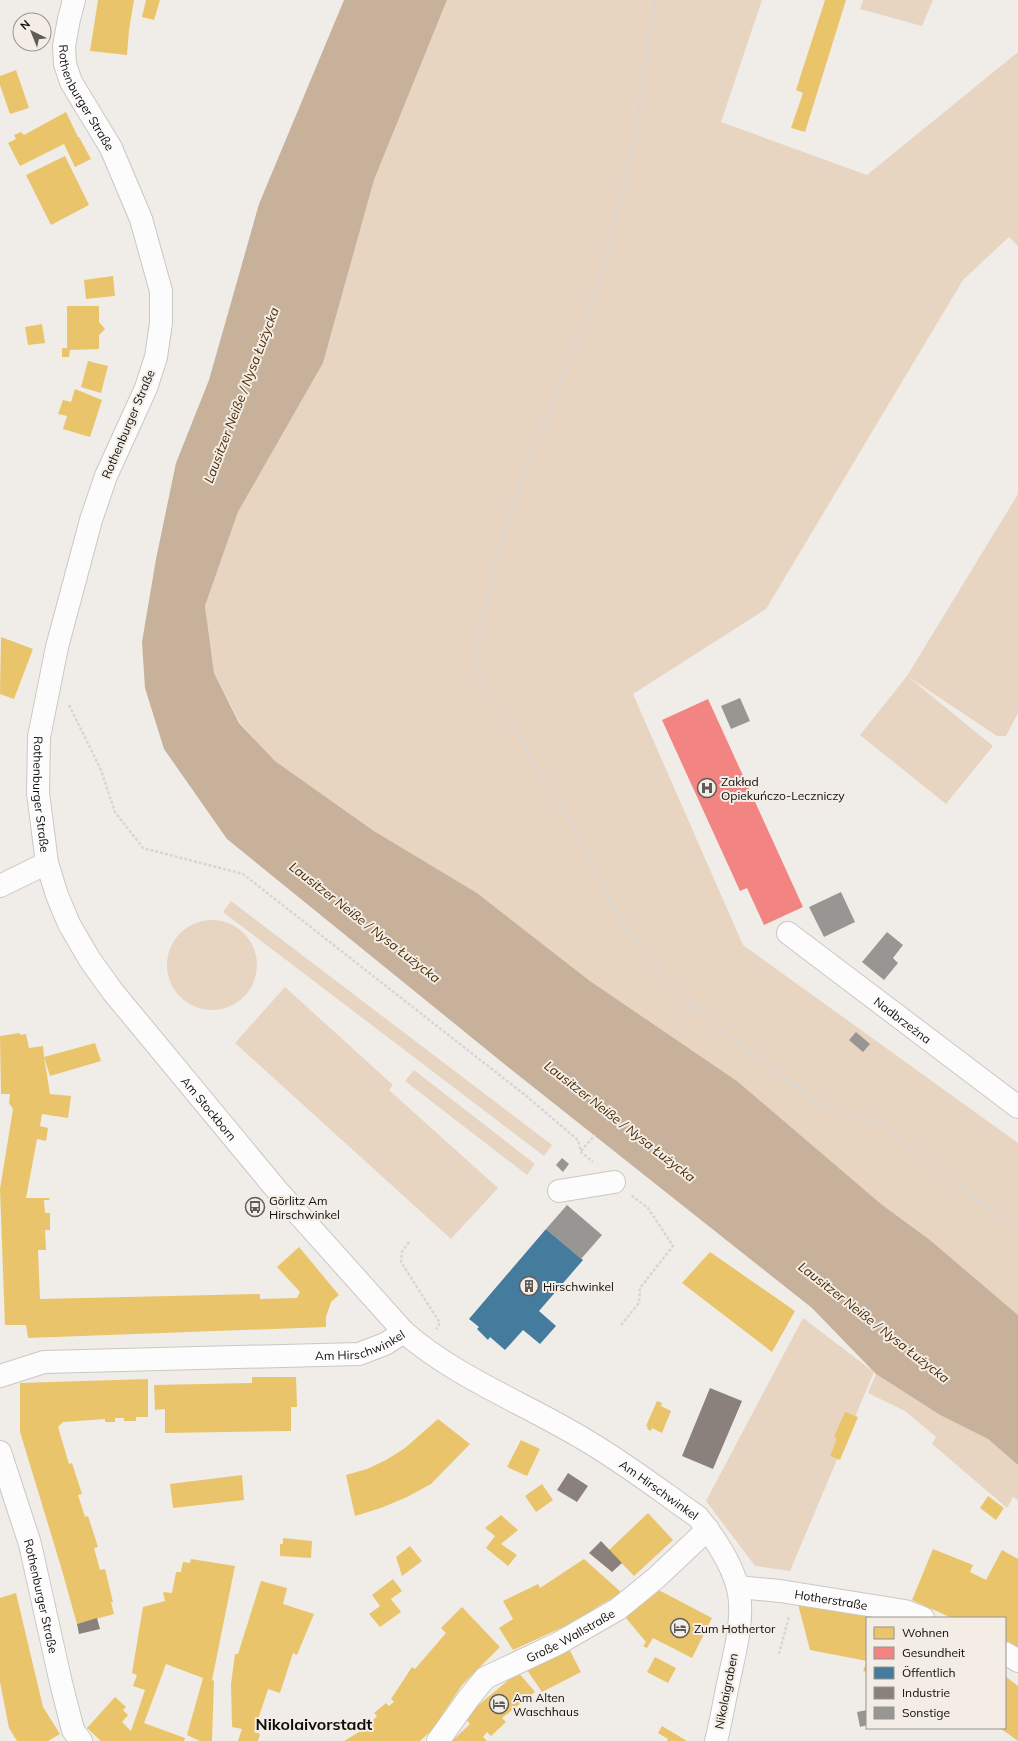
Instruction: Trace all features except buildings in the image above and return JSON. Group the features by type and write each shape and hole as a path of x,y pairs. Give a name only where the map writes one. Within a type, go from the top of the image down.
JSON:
{"street":[{"name":"Rothenburger Straße","path":"48,863 38,793 39,736 57,647 91,520 106,476 146,388 156,357 160,323 161,291 141,219 111,148 71,82 65,64 64,46 74,0"},
{"path":"0,886 48,863"},
{"name":"Am Stockborn","path":"48,863 57,895 69,924 90,960 113,992 276,1190 404,1332"},
{"name":"Nadbrzeżna","path":"788,933 1018,1107"},
{"path":"559,1191 614,1182"},
{"name":"Am Hirschwinkel","path":"0,1376 44,1362 359,1354 385,1344 404,1332 423,1348 461,1373 587,1440 698,1517 708,1530"},
{"name":"Rothenburger Straße","path":"0,1452 30,1544 73,1730 81,1741"},
{"name":"Nikolaigraben","path":"708,1530 730,1565 738,1587 740,1614 716,1741"},
{"name":"Große Wallstraße","path":"438,1741 468,1698 485,1678 559,1643 618,1609 656,1578 708,1530"},
{"name":"Hotherstraße","path":"738,1587 905,1610 921,1617"},
{"path":"1006,1654 1018,1661"}],"path":[{"path":"655,0 633,148 606,256 570,360 518,488 497,556 474,655 477,675 486,691 519,737 583,844 619,918 670,984 739,1044 820,1103 879,1123 1018,1232"},
{"path":"69,704 101,770 115,812 143,848 243,874 525,1094 578,1140 581,1152 595,1135"},
{"path":"670,1035 695,1006"},
{"path":"614,1182 648,1208 673,1246 640,1288 639,1303 621,1325"},
{"path":"409,1242 402,1252 401,1262 440,1323 423,1348"},
{"path":"779,1654 794,1594"}],"shaded area":[{"path":"447,0 762,0 721,122 867,175 1018,52 1018,246 1009,237 963,280 766,609 633,694 743,945 1018,1143 1018,1315 930,1240 881,1204 737,1081 590,981 477,893 374,831 275,761 240,723 214,673 205,606 238,512 323,363 374,180"},
{"path":"863,0 933,0 922,26 860,9"},
{"path":"1018,494 1018,713 1006,736 997,736 907,676"},
{"path":"907,676 993,746 946,804 860,735"},
{"path":"231,901 552,1145 544,1156 223,912"},
{"path":"212,920 229,924 244,933 253,948 257,965 253,982 244,997 229,1006 212,1010 195,1006 180,997 171,982 167,965 171,948 180,933 195,924"},
{"path":"285,987 393,1085 389,1090 498,1188 451,1239 235,1043"},
{"path":"414,1070 535,1164 527,1175 405,1081"},
{"path":"803,1318 874,1372 790,1571 755,1566 706,1501"},
{"path":"876,1374 940,1415 988,1439 1018,1465 1018,1500 1013,1497 1007,1508 932,1444 936,1437 905,1411 868,1393"}],"water":[{"name":"Lausitzer Neiße / Nysa Łużycka","path":"344,0 447,0 374,180 323,363 238,512 205,606 214,673 239,723 275,761 374,831 477,893 590,981 737,1081 881,1204 930,1240 1018,1315 1018,1465 988,1439 940,1415 876,1374 812,1308 508,1067 227,839 164,749 145,688 142,642 156,559 176,463 209,380 259,204"}],"place":[{"name":"Zakład Opiekuńczo-Leczniczy","path":"707,788"},
{"name":"Görlitz Am Hirschwinkel","path":"255,1207"},
{"name":"Hirschwinkel","path":"529,1286"},
{"name":"Zum Hothertor","path":"680,1628"},
{"name":"Am Alten Waschhaus","path":"499,1704"}],"district":[{"name":"Nikolaivorstadt","path":"314,1724"}]}
